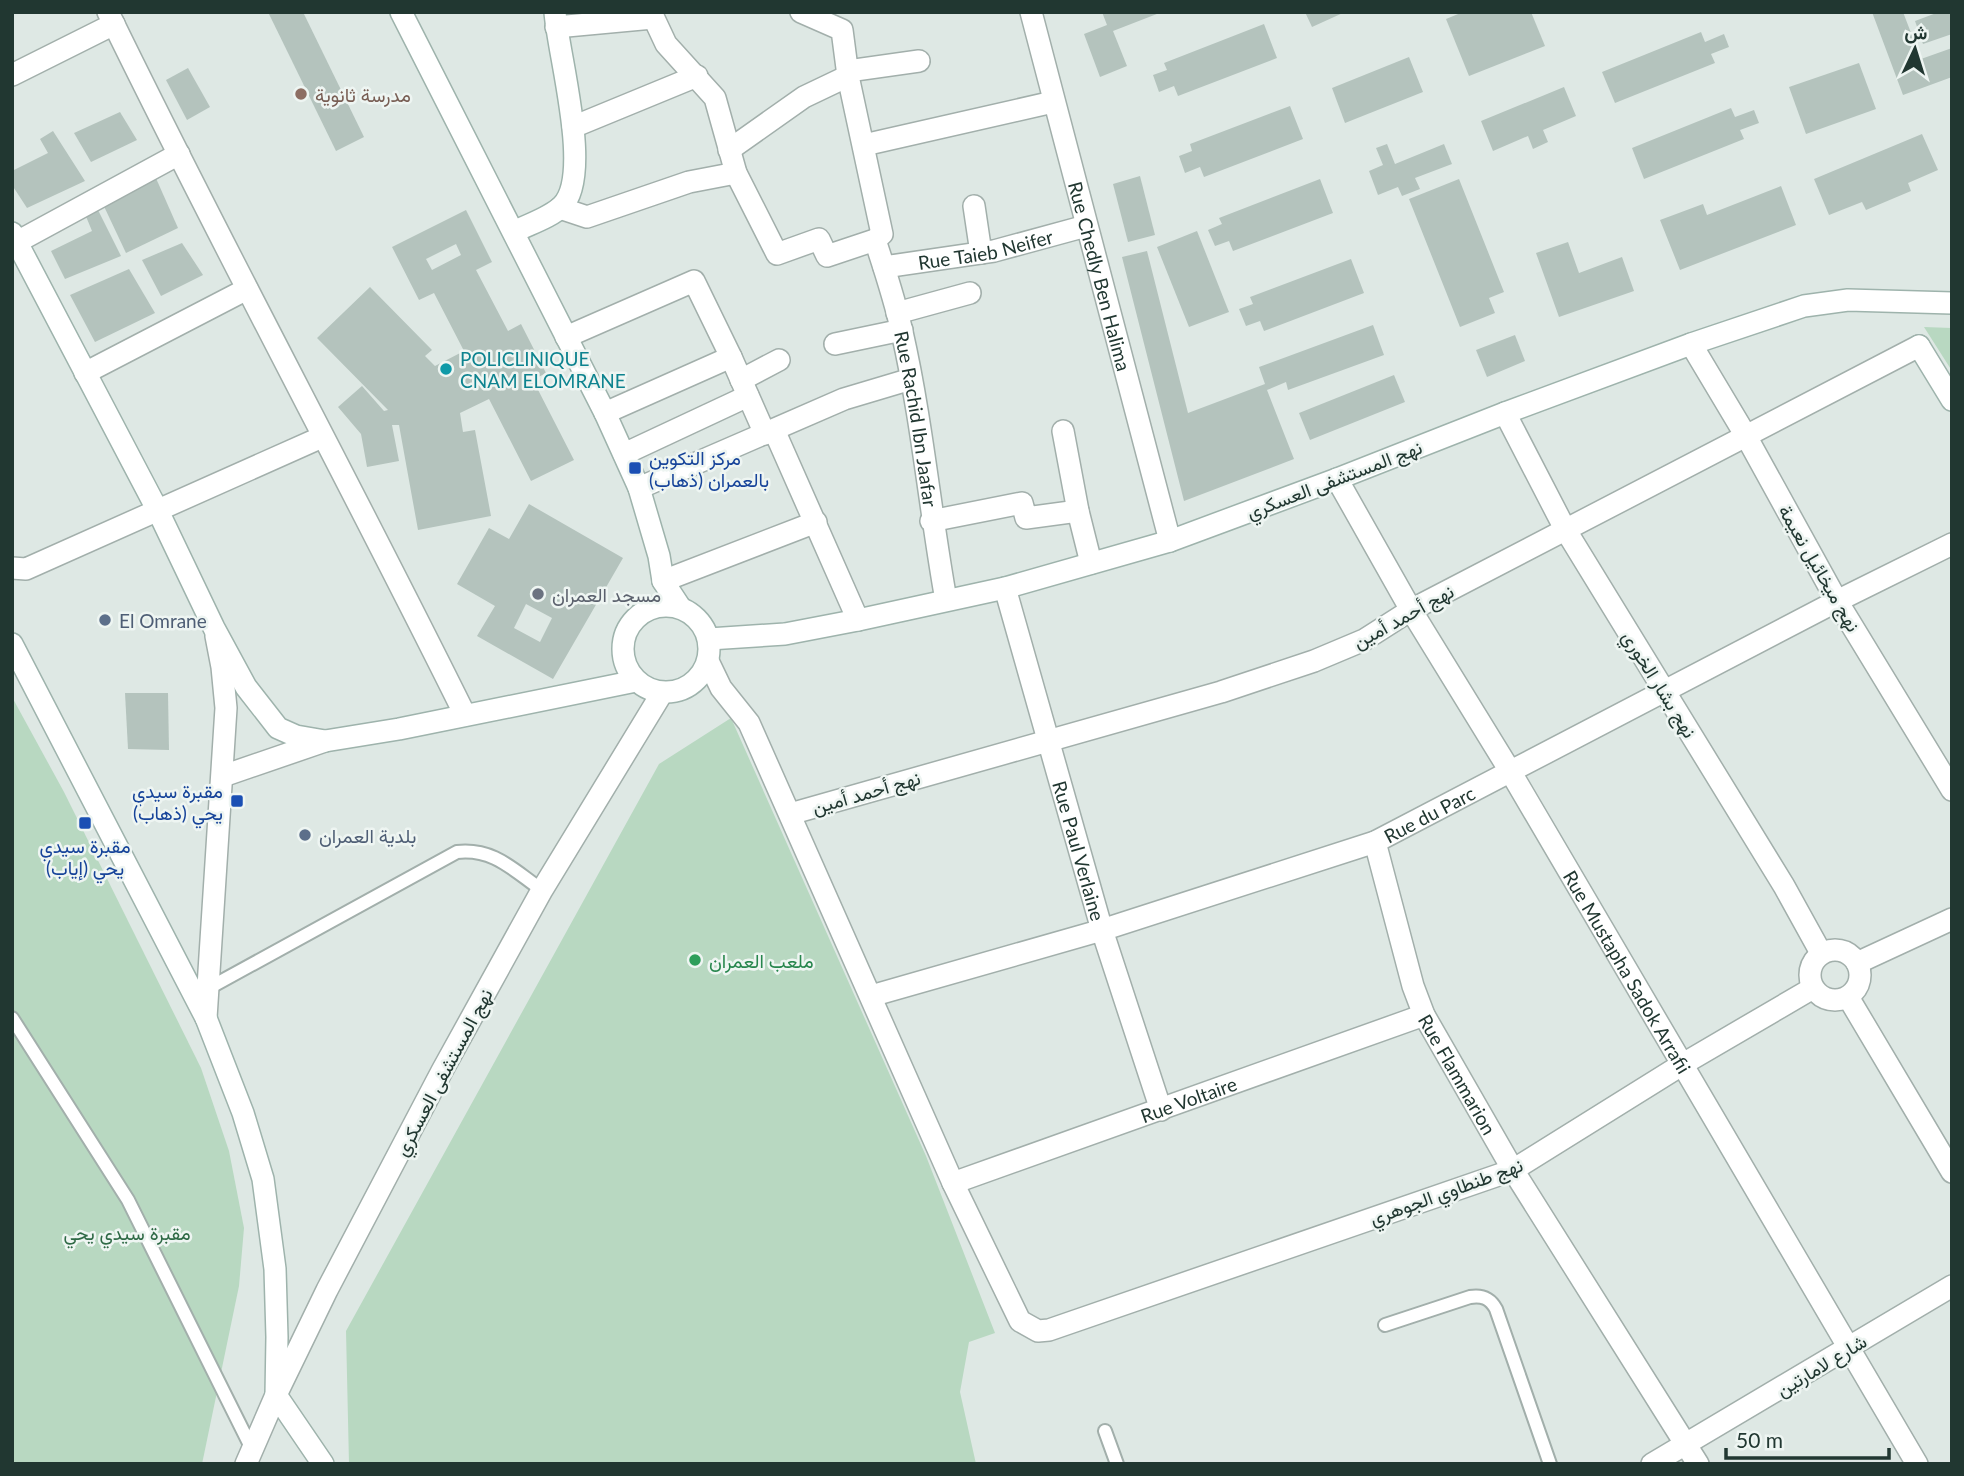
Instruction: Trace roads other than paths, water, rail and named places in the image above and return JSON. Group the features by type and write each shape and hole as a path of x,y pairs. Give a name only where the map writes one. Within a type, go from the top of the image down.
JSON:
{"street":[{"path":"401,12 605,413 639,488 652,529 663,582 680,607"},
{"path":"514,232 560,208 570,196 573,127 555,20 652,15 666,44 715,98 736,173 777,254 819,239 827,256 875,240 882,234 848,74 842,30 801,12"},
{"name":"Rue Chedly Ben Halima","path":"1031,12 1170,541"},
{"path":"12,75 111,18 465,715"},
{"path":"729,150 804,97 848,74 919,61"},
{"path":"573,127 697,76"},
{"path":"864,145 1053,102"},
{"path":"179,154 14,237 246,687 278,728 296,736 325,741"},
{"path":"560,208 587,217 689,181 736,173"},
{"path":"974,206 981,253"},
{"name":"Rue Taieb Neifer","path":"884,267 981,253 1086,226"},
{"name":"Rue Rachid Ibn Jaafar","path":"875,240 899,321 911,379 931,521 946,600"},
{"path":"566,337 694,281 745,388 816,522 858,620"},
{"path":"85,373 247,289"},
{"path":"835,344 970,293"},
{"name":"نهج المستشفى العسكري","path":"709,639 785,634 858,620 1005,588 1170,541 1691,344 1804,306 1848,300 1952,303"},
{"name":"نهج ميخائيل نعيمة","path":"1691,344 1746,436 1837,601 1952,790"},
{"name":"نهج أحمد أمين","path":"790,814 1221,692 1314,662 1364,640 1412,610 1919,346 1952,400"},
{"path":"605,413 731,357"},
{"path":"624,454 745,388 779,360"},
{"path":"639,488 844,399 911,379"},
{"name":"نهج بشار الخوري","path":"1505,413 1565,529 1784,887 1821,953"},
{"path":"1063,431 1091,563"},
{"path":"12,568 26,569 322,437"},
{"name":"Rue Mustapha Sadok Arrafii","path":"1337,480 1917,1464"},
{"path":"931,521 1022,503 1026,518 1078,511"},
{"path":"663,582 816,522"},
{"name":"Rue du Parc","path":"871,996 1102,930 1376,842 1837,601 1952,544"},
{"name":"Rue Paul Verlaine","path":"1005,588 1102,930 1161,1110"},
{"path":"663,605 680,607 695,616 709,639 708,661 702,674 691,685 677,691 648,689 636,681 626,667 622,651 624,634 633,619 647,609 663,605"},
{"path":"206,1018 226,708 222,667 214,628"},
{"path":"12,644 206,1018 243,1113 263,1179 275,1269 276,1395 323,1464"},
{"path":"708,661 722,688 749,723 953,1183"},
{"path":"223,776 325,741 636,681"},
{"name":"نهج المستشفى العسكري","path":"249,1457 327,1290 442,1071 542,890 662,692"},
{"name":"Rue Flammarion","path":"1376,842 1413,986 1424,1015 1514,1170 1698,1464"},
{"path":"1857,962 1952,919"},
{"path":"1841,951 1857,962 1860,982 1848,997 1839,1001 1829,1000 1820,996 1813,988 1810,969 1821,953 1841,951"},
{"name":"نهج طنطاوي الجوهري","path":"953,1183 1020,1321 1038,1331 1049,1329 1514,1170 1683,1064 1813,988"},
{"path":"1848,997 1952,1171"},
{"name":"Rue Voltaire","path":"953,1183 1424,1015"},
{"name":"شارع لامارتين","path":"1653,1464 1952,1286"}],"lane":[{"path":"209,988 457,852 473,850 493,856 542,890"},
{"path":"12,1018 128,1200 249,1457"},
{"path":"1385,1325 1470,1297 1488,1299 1496,1309 1550,1464"},
{"path":"1105,1431 1117,1464"}],"place":[{"name":"مدرسة ثانوية","path":"301,94"},
{"name":"POLICLINIQUE CNAM ELOMRANE","path":"446,369"},
{"name":"مركز التكوين بالعمران (ذهاب)","path":"635,468"},
{"name":"مسجد العمران","path":"538,594"},
{"name":"El Omrane","path":"105,620"},
{"name":"مقبرة سيدي يحي (ذهاب)","path":"237,801"},
{"name":"مقبرة سيدي يحي (إياب)","path":"85,823"},
{"name":"بلدية العمران","path":"305,835"},
{"name":"ملعب العمران","path":"695,960"}],"park label":[{"name":"مقبرة سيدي يحي","path":"127,1232"}]}
